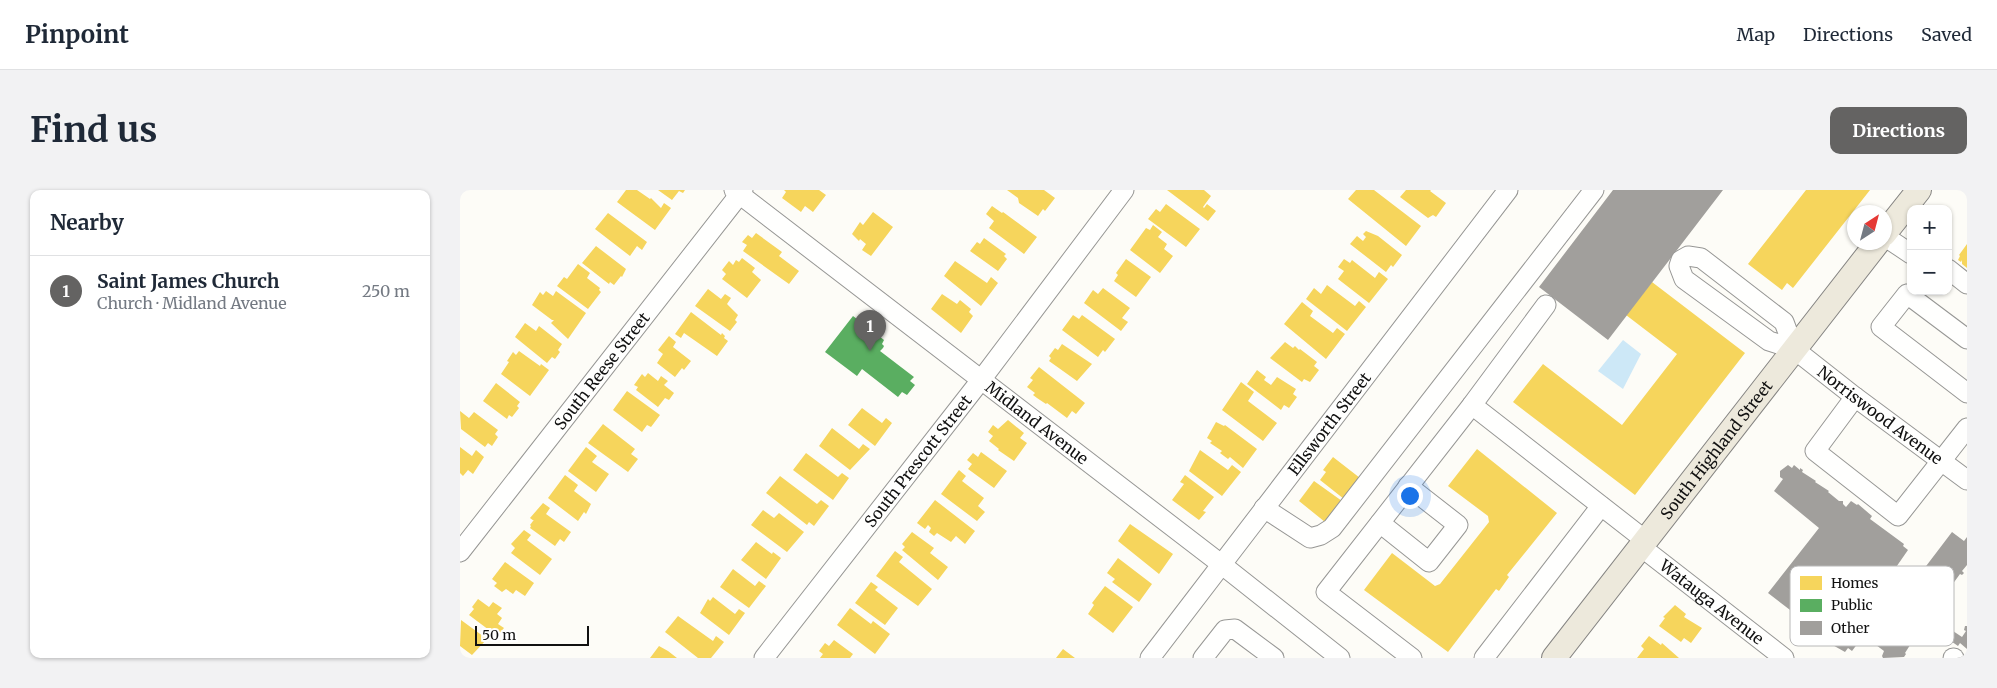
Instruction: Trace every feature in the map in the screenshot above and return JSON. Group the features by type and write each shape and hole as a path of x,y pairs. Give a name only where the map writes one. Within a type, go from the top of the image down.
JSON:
{"main road":[{"path":"1892,225 1919,190"},
{"name":"South Highland Street","path":"1554,658 1872,250"}],"street":[{"name":"South Prescott Street","path":"764,658 981,380 1124,190"},
{"name":"Ellsworth Street","path":"1150,658 1508,190"},
{"path":"1264,508 1310,538 1321,536 1332,528 1594,190"},
{"name":"Midland Avenue","path":"739,192 1221,564 1319,652 1340,658"},
{"name":"South Reese Street","path":"460,552 739,192"},
{"path":"1892,241 1907,251"},
{"path":"1688,256 1701,258 1784,322 1794,349 1769,341 1684,279 1679,266 1681,260 1688,256"},
{"path":"1952,272 1967,284"},
{"path":"1967,339 1907,294 1881,327 1967,393"},
{"path":"1405,656 1326,592 1472,405 1546,305"},
{"name":"Norriswood Avenue","path":"1794,349 1967,480"},
{"path":"1855,397 1815,451 1898,516 1967,428"},
{"name":"Watauga Avenue","path":"1472,405 1601,506 1642,543 1784,658"},
{"path":"1380,523 1429,562 1458,525 1408,486"},
{"path":"1484,658 1601,506"},
{"path":"1203,658 1225,630 1235,629 1267,656"}],"water":[{"path":"1623,340 1641,354 1623,389 1598,371"}],"building: Homes":[{"path":"626,190 637,190 651,198 661,208 664,203 671,208 655,230 617,202"},
{"path":"658,190 685,190 683,193 679,191 672,200"},
{"path":"784,190 819,190 826,195 813,212 805,206 801,212 782,198 786,192"},
{"path":"1007,190 1044,190 1055,198 1045,211 1043,209 1038,216 1019,203 1018,198"},
{"path":"1167,190 1204,190 1211,196 1203,207 1207,204 1216,211 1208,221"},
{"path":"1356,190 1374,190 1421,226 1406,246 1348,199"},
{"path":"1406,190 1431,190 1446,203 1436,217 1433,215 1428,218 1400,197"},
{"path":"1806,190 1870,190 1858,205 1847,205 1847,219 1793,288 1787,283 1782,290 1748,264"},
{"path":"1166,204 1200,229 1186,247 1148,219 1156,209 1160,212"},
{"path":"992,206 1037,237 1024,254 989,228 994,221 986,214"},
{"path":"873,212 893,227 871,256 862,250 866,244 860,239 859,241 852,234 860,222 863,225"},
{"path":"608,213 647,242 642,250 637,246 630,256 595,229"},
{"path":"1153,225 1162,232 1158,237 1167,244 1164,249 1173,256 1160,273 1130,250 1146,228 1150,230"},
{"path":"1366,231 1378,236 1402,255 1393,267 1391,265 1386,272 1350,244 1357,236 1363,241 1366,237 1363,234"},
{"path":"756,233 782,252 779,256 799,271 789,284 743,251 747,245 742,242 748,235 752,238"},
{"path":"984,238 1006,254 1004,256 1007,259 998,271 970,251 977,242 980,244"},
{"path":"1967,244 1967,268 1962,264 1962,260 1961,262 1958,260 1959,255"},
{"path":"596,246 626,269 622,277 614,285 610,282 609,284 582,263"},
{"path":"742,258 755,268 752,272 761,280 747,298 722,279 726,274 722,270 729,261 733,265 736,260 739,262"},
{"path":"1126,259 1151,277 1136,297 1114,281 1118,275 1116,273"},
{"path":"1344,259 1350,263 1352,260 1375,278 1379,272 1388,279 1369,303 1338,279 1344,271 1338,267"},
{"path":"955,261 987,283 991,277 998,283 981,306 944,276"},
{"path":"578,264 590,273 587,278 600,288 601,292 588,309 557,286 564,277 567,279"},
{"path":"1652,282 1745,353 1635,495 1513,402 1543,364 1622,425 1677,354 1626,315"},
{"path":"1327,285 1355,306 1359,301 1366,307 1347,331 1306,299 1314,288 1321,294"},
{"path":"1103,288 1130,308 1122,318 1128,322 1121,331 1084,303 1093,290 1098,294"},
{"path":"708,289 721,299 725,294 731,298 727,304 738,315 735,320 737,322 730,331 695,306"},
{"path":"546,291 553,296 556,291 586,313 568,339 551,323 554,320 532,305 540,292 543,295"},
{"path":"942,294 957,304 960,300 971,309 969,312 973,316 961,333 931,309"},
{"path":"1302,302 1313,311 1310,316 1333,333 1337,328 1345,334 1326,359 1284,324"},
{"path":"691,312 721,335 722,333 728,341 717,356 684,333 681,338 675,334"},
{"path":"1073,315 1079,319 1082,315 1115,339 1105,352 1103,350 1098,357 1062,330"},
{"path":"525,323 536,331 539,326 562,344 558,350 560,352 555,359 552,357 547,363 515,337"},
{"path":"669,336 676,342 673,347 691,361 675,377 657,363 663,354 658,350"},
{"path":"1285,342 1293,348 1295,346 1300,349 1317,362 1314,366 1319,370 1310,382 1304,379 1302,382 1270,358"},
{"path":"1062,344 1092,364 1077,381 1049,361 1051,358 1049,356 1055,348 1058,350"},
{"path":"519,351 549,370 530,396 501,374 513,352 516,355"},
{"path":"1039,367 1085,403 1076,414 1072,411 1067,418 1033,395 1035,393 1027,387 1033,380 1030,378"},
{"path":"1257,370 1266,377 1264,380 1271,385 1277,377 1296,389 1293,394 1297,397 1289,408 1284,405 1281,410 1247,384"},
{"path":"648,373 658,381 661,376 668,381 664,385 674,393 669,400 665,398 658,407 636,390 638,387 634,385 642,374 645,377"},
{"path":"1241,382 1254,392 1248,401 1277,423 1263,441 1222,410"},
{"path":"496,383 520,402 517,406 519,408 512,417 509,415 507,419 483,401"},
{"path":"627,391 660,415 651,427 647,425 642,432 613,410"},
{"path":"862,408 882,423 886,418 892,423 875,446 848,425"},
{"path":"460,411 469,418 474,412 498,430 495,434 498,437 492,446 488,443 485,447 461,429"},
{"path":"1008,420 1024,433 1020,438 1027,443 1014,461 989,441 993,436 988,432 993,425 998,429"},
{"path":"1216,422 1225,425 1257,449 1243,468 1230,457 1228,459 1220,453 1222,451 1210,443 1212,441 1207,438"},
{"path":"603,424 635,449 631,454 638,459 628,472 588,443"},
{"path":"832,428 859,449 863,444 870,449 850,470 819,446"},
{"path":"460,447 472,456 476,450 484,457 473,474 468,470 463,476 460,473"},
{"path":"586,447 597,456 592,462 609,474 596,492 568,471"},
{"path":"1477,449 1557,513 1507,575 1509,577 1499,591 1496,589 1448,652 1364,590 1392,553 1435,586 1440,584 1489,522 1488,516 1448,486"},
{"path":"1200,450 1228,470 1232,465 1241,472 1222,496 1189,471"},
{"path":"981,452 1007,471 994,488 968,469 972,464 967,460 973,453 978,457"},
{"path":"806,453 838,477 842,473 849,478 833,500 793,470"},
{"path":"1333,457 1360,478 1344,499 1320,480 1326,472 1323,470"},
{"path":"959,470 966,476 962,481 984,498 978,506 985,512 977,521 941,494"},
{"path":"565,475 578,485 574,491 591,504 586,514 584,512 578,521 548,498"},
{"path":"1185,475 1214,497 1203,511 1206,512 1199,520 1172,500 1184,484 1180,482"},
{"path":"780,476 817,504 821,500 829,506 814,526 809,522 807,525 766,493"},
{"path":"1314,481 1342,501 1325,522 1299,501"},
{"path":"935,500 975,531 965,544 956,536 951,542 937,533 934,536 929,532 931,528 928,525 925,529 917,523"},
{"path":"543,503 550,508 546,514 571,532 564,542 560,539 555,546 530,528 534,521 530,518"},
{"path":"763,510 774,518 779,513 804,532 787,552 751,525"},
{"path":"1130,524 1173,554 1159,574 1118,541"},
{"path":"524,530 531,535 527,540 552,559 540,575 511,553 515,548 511,544"},
{"path":"912,532 934,548 930,553 948,567 938,580 902,550 905,547 902,544"},
{"path":"756,542 781,558 766,579 741,560"},
{"path":"895,551 903,557 899,562 932,589 918,606 876,576"},
{"path":"1118,558 1152,584 1139,602 1112,582 1115,579 1107,573"},
{"path":"505,562 534,583 525,596 516,590 513,594 506,589 502,592 494,586 497,583 492,579"},
{"path":"733,569 755,586 759,581 766,586 749,608 720,587"},
{"path":"871,582 878,587 875,590 898,608 885,625 855,603"},
{"path":"1105,586 1133,607 1113,633 1088,614 1094,605 1092,603"},
{"path":"713,597 735,614 739,609 745,613 729,635 700,613 708,599 710,601"},
{"path":"478,599 489,607 493,602 502,608 497,614 502,618 498,624 504,628 497,636 469,615"},
{"path":"1675,605 1686,614 1684,617 1702,628 1691,643 1684,638 1681,642 1659,626 1665,618 1663,617"},
{"path":"850,608 871,624 873,621 890,634 875,654 837,625"},
{"path":"678,616 713,641 716,636 724,642 711,658 698,658 665,632"},
{"path":"461,620 487,639 472,655 460,646"},
{"path":"1649,636 1661,645 1662,643 1679,658 1637,658 1644,649 1641,646"},
{"path":"834,640 853,654 850,658 820,658 823,654 819,651 825,643 829,646"},
{"path":"659,646 668,651 677,658 650,658"},
{"path":"1063,649 1075,658 1056,658"}],"building: Public":[{"path":"853,316 870,329 879,317 883,320 874,332 884,340 882,344 884,346 880,351 914,377 910,381 915,385 907,395 902,392 898,397 862,369 857,376 825,352"}],"building: Other":[{"path":"1613,190 1723,190 1608,340 1539,287"},
{"path":"1788,465 1792,468 1794,465 1803,470 1802,472 1829,491 1839,501 1843,501 1846,507 1851,501 1858,504 1872,516 1870,519 1904,544 1903,546 1908,550 1897,566 1790,566 1790,610 1768,593 1819,528 1774,491 1783,479 1780,477 1780,471"},
{"path":"1952,532 1964,541 1967,537 1967,565 1962,571 1964,573 1960,574 1954,582 1954,566 1926,566"},
{"path":"1965,626 1967,626 1967,649 1960,643 1958,646 1954,643 1954,632 1962,637 1966,631 1964,630"},
{"path":"1834,646 1856,646 1852,651 1848,648 1845,652"},
{"path":"1877,646 1909,646 1904,657 1883,658 1884,651"}],"place":[{"name":"Saint James Church","path":"870,351"}]}
